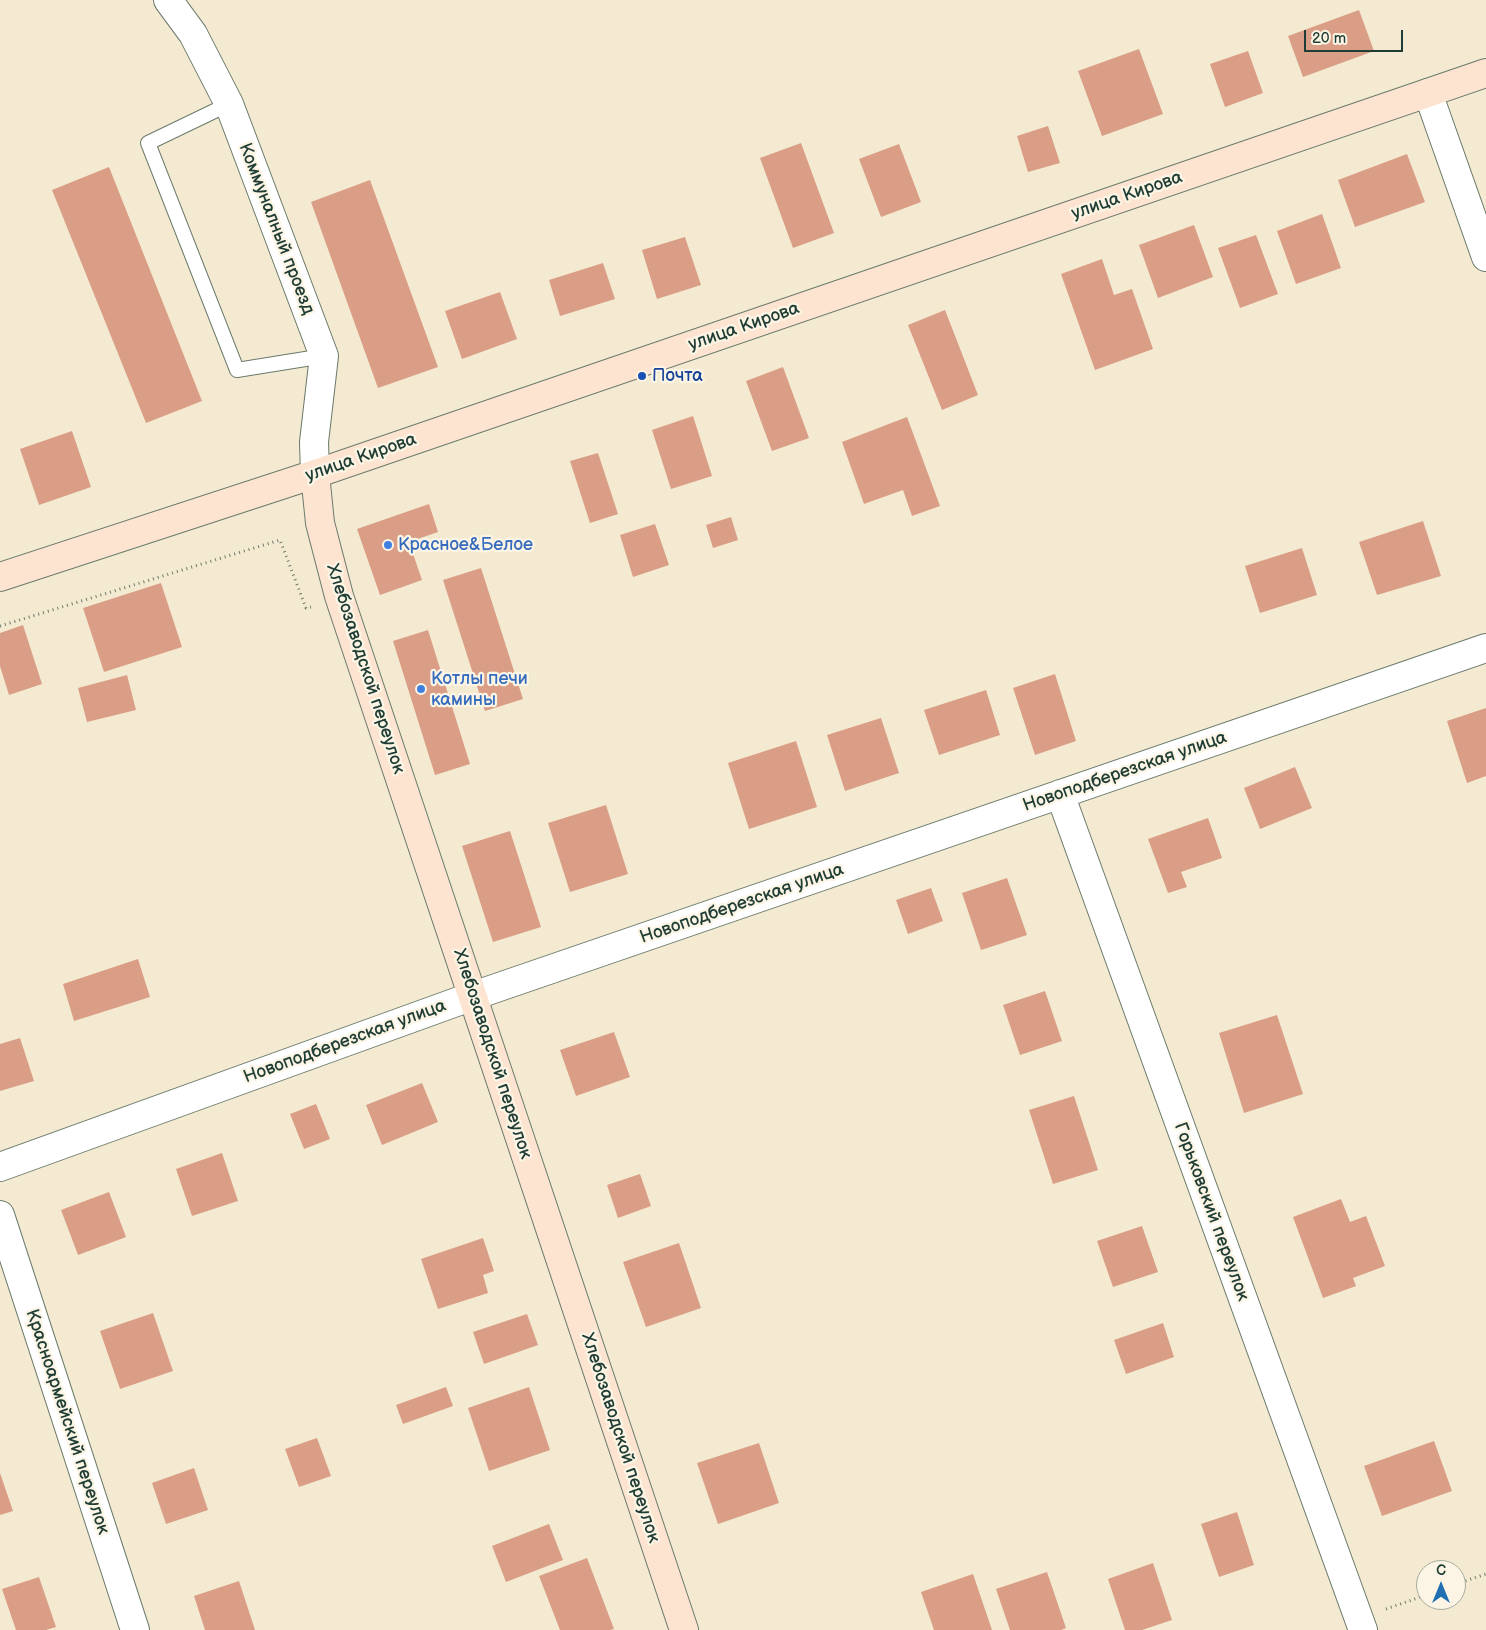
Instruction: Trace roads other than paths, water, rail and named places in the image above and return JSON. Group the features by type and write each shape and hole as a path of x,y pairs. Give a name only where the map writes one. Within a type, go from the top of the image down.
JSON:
{"main road":[{"name":"улица Кирова","path":"0,577 315,474 1486,73"},
{"name":"Хлебозаводской переулок","path":"315,474 320,523 339,596 684,1630"}],"street":[{"name":"Коммуналный проезд","path":"168,0 193,34 229,104 324,356 314,442 315,474"},
{"path":"1428,93 1486,257"},
{"name":"Новоподберезская улица","path":"0,1168 473,996 1486,648"},
{"name":"Горьковский переулок","path":"1060,794 1361,1624"},
{"name":"Красноармейский переулок","path":"0,1215 135,1630"}],"lane":[{"path":"229,104 148,143 237,370 324,356"}],"place":[{"name":"Почта","path":"642,376"},
{"name":"Красное&Белое","path":"388,545"},
{"name":"Котлы печи камины","path":"421,689"}]}
